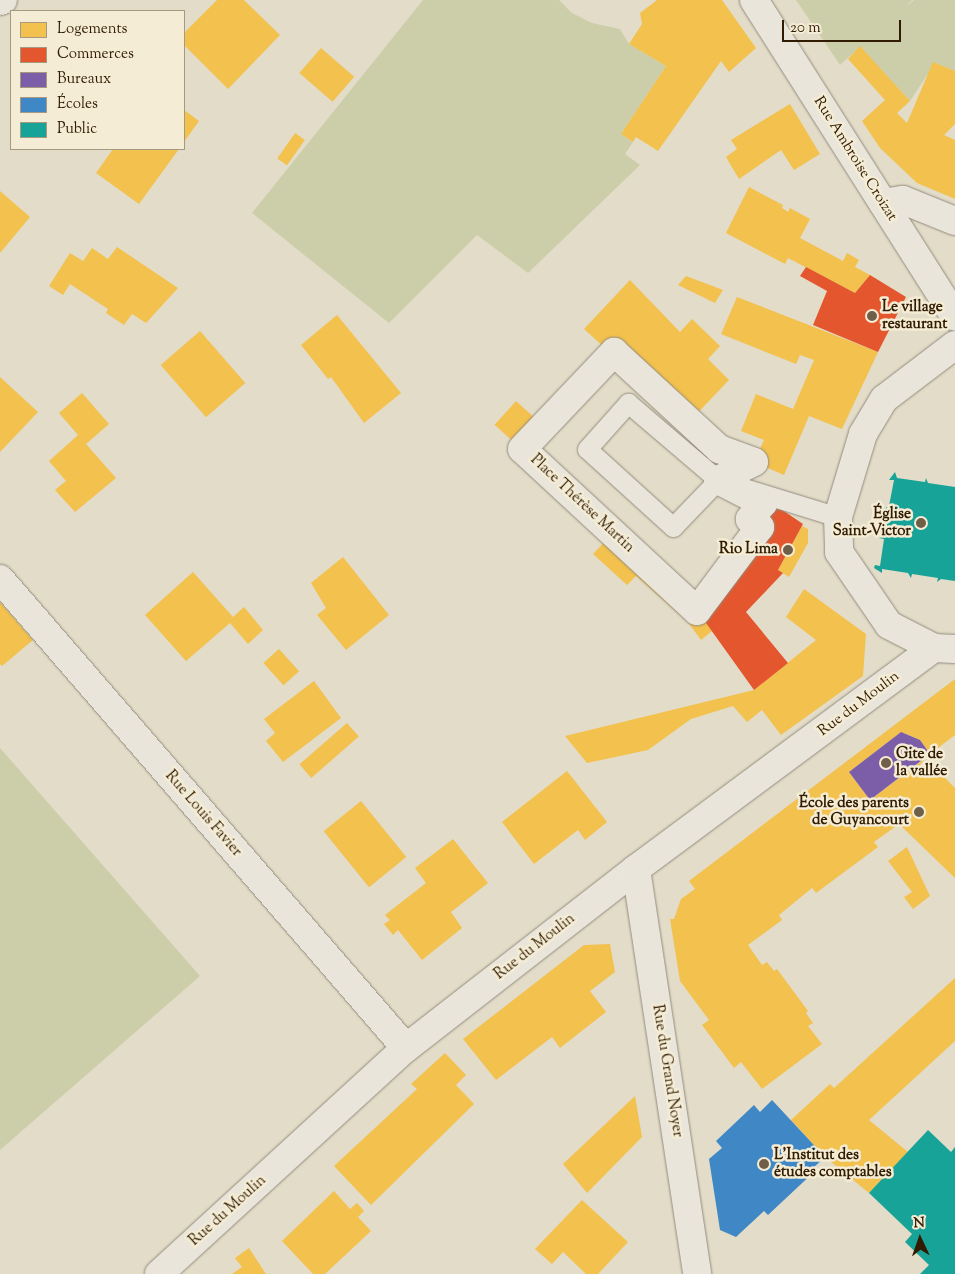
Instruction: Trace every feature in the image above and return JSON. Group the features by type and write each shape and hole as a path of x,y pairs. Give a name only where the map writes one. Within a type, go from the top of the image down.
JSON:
{"street":[{"name":"Rue Ambroise Croizat","path":"754,0 955,317"},
{"path":"883,204 903,200 955,221"},
{"path":"944,648 889,625 857,582 838,552 838,517 863,434 884,399 955,346"},
{"name":"Place Thérèse Martin","path":"614,352 719,449 754,462 718,480 763,502 750,519 760,526 697,611 522,449 614,352"},
{"name":"Rue Louis Favier","path":"0,579 406,1048"},
{"name":"Rue du Moulin","path":"158,1274 406,1048 636,869 944,648"},
{"name":"Rue du Grand Noyer","path":"636,869 697,1274"}],"lane":[{"name":"Place Thérèse Martin","path":"718,480 673,527 586,449 628,403 718,480 838,517"}],"green space":[{"path":"423,0 559,0 572,13 592,23 620,29 629,44 666,66 621,134 633,142 625,154 640,165 528,273 477,235 389,323 252,213"},
{"path":"796,0 912,0 906,7 914,0 955,0 955,71 935,63 910,101 860,47 840,65"},
{"path":"0,748 200,976 0,1150"}],"building: Logements":[{"path":"217,0 244,0 280,35 228,89 185,46 185,32"},
{"path":"657,0 722,0 756,48 729,72 721,61 658,151 636,137 633,142 621,134 666,66 629,44 642,24 640,13"},
{"path":"860,46 910,101 897,113 907,123 933,62 955,71 955,124 944,135 955,140 955,199 917,183 880,148 862,121 885,100 848,59"},
{"path":"321,48 354,77 333,102 299,73"},
{"path":"790,104 820,154 794,170 781,150 739,179 726,157 737,149 731,140"},
{"path":"185,111 199,121 185,141"},
{"path":"295,133 305,140 287,165 277,158"},
{"path":"112,150 178,150 139,204 96,173"},
{"path":"749,187 783,205 782,208 788,212 790,208 810,219 800,238 843,261 847,253 859,260 855,267 870,275 855,293 788,258 785,264 726,233"},
{"path":"0,191 30,217 0,253"},
{"path":"117,247 178,288 146,323 132,314 124,325 106,313 108,309 70,284 63,295 49,286 70,253 83,261 92,248 108,259"},
{"path":"686,276 723,290 715,303 678,285"},
{"path":"630,280 680,332 692,319 720,346 708,359 729,380 688,423 584,329"},
{"path":"737,297 878,352 842,429 809,416 784,475 754,462 764,440 741,431 756,394 793,409 814,360 800,355 796,364 721,334"},
{"path":"337,315 401,393 364,423 331,377 328,379 301,345"},
{"path":"200,331 245,383 206,417 161,365"},
{"path":"0,377 38,412 0,452"},
{"path":"82,393 109,424 86,444 116,478 75,512 55,490 66,481 49,461 78,435 59,413"},
{"path":"516,401 544,426 523,450 495,425"},
{"path":"802,526 808,529 808,543 789,577 778,570"},
{"path":"613,533 697,611 712,631 701,640 687,621 636,576 627,585 593,554"},
{"path":"343,557 389,615 346,650 317,615 326,608 311,583"},
{"path":"193,572 233,617 244,607 263,630 248,644 230,623 186,661 145,615"},
{"path":"804,589 866,634 863,676 781,735 762,710 747,722 733,706 691,719 648,750 587,763 565,736 754,690 816,640 786,617"},
{"path":"0,602 33,640 2,666 0,664"},
{"path":"279,649 299,671 283,685 263,663"},
{"path":"955,679 955,735 930,754 920,740 901,732 849,772 870,800 927,757 920,765 925,771 937,770 955,788 955,878 899,824 874,842 878,847 816,893 812,888 779,915 782,920 748,945 762,965 767,962 774,971 777,969 808,1011 806,1013 813,1023 808,1026 822,1044 762,1089 741,1062 734,1068 702,1025 709,1020 680,981 670,919 674,919 681,899 695,889 689,881"},
{"path":"314,681 341,718 283,762 266,741 275,733 264,719"},
{"path":"347,723 359,737 311,778 299,764"},
{"path":"567,771 607,822 585,840 578,830 534,864 502,822"},
{"path":"361,801 406,857 369,887 324,831"},
{"path":"453,839 488,883 451,912 462,928 422,960 398,930 393,935 384,924 390,920 385,915 426,883 415,868"},
{"path":"907,847 930,896 913,909 904,897 912,892 888,861"},
{"path":"610,944 615,972 590,991 606,1012 560,1048 552,1037 496,1080 463,1039 584,945"},
{"path":"955,978 955,1041 869,1120 908,1152 869,1193 825,1157 791,1120 830,1084 834,1088"},
{"path":"445,1053 466,1075 456,1085 474,1104 371,1205 334,1166 417,1089 411,1084"},
{"path":"635,1096 642,1137 587,1193 563,1164"},
{"path":"334,1191 350,1209 357,1203 364,1211 358,1217 371,1231 325,1274 313,1274 282,1241"},
{"path":"582,1200 628,1242 598,1274 586,1274 563,1252 552,1264 535,1249"},
{"path":"249,1248 266,1274 232,1274 242,1267 235,1258"}],"building: Commerces":[{"path":"806,267 855,293 870,275 906,297 878,352 813,325 827,291 800,276"},
{"path":"775,505 803,524 778,570 783,573 746,612 788,663 754,690 701,616"}],"building: Bureaux":[{"path":"901,732 920,740 930,754 870,800 849,772"}],"building: Écoles":[{"name":"L'Institut des études comptables","path":"772,1100 825,1157 812,1169 815,1171 768,1215 764,1211 736,1237 720,1230 709,1159 722,1148 716,1141 754,1105 760,1112"}],"building: Public":[{"name":"Église Saint-Victor","path":"895,472 897,478 925,482 926,478 928,483 955,487 955,581 941,579 937,582 938,578 912,574 911,578 908,573 882,569 882,573 874,568 875,565 880,566 884,539 879,538 885,536 889,510 884,509 889,506 894,480 889,480"},
{"path":"928,1130 951,1152 955,1147 955,1274 920,1274 929,1265 905,1242 912,1234 869,1193"}],"place":[{"name":"Le village restaurant","path":"872,316"},
{"name":"Église Saint-Victor","path":"921,523"},
{"name":"Rio Lima","path":"788,550"},
{"name":"Gite de la vallée","path":"886,763"},
{"name":"École des parents de Guyancourt","path":"919,812"},
{"name":"L'Institut des études comptables","path":"764,1164"}]}
